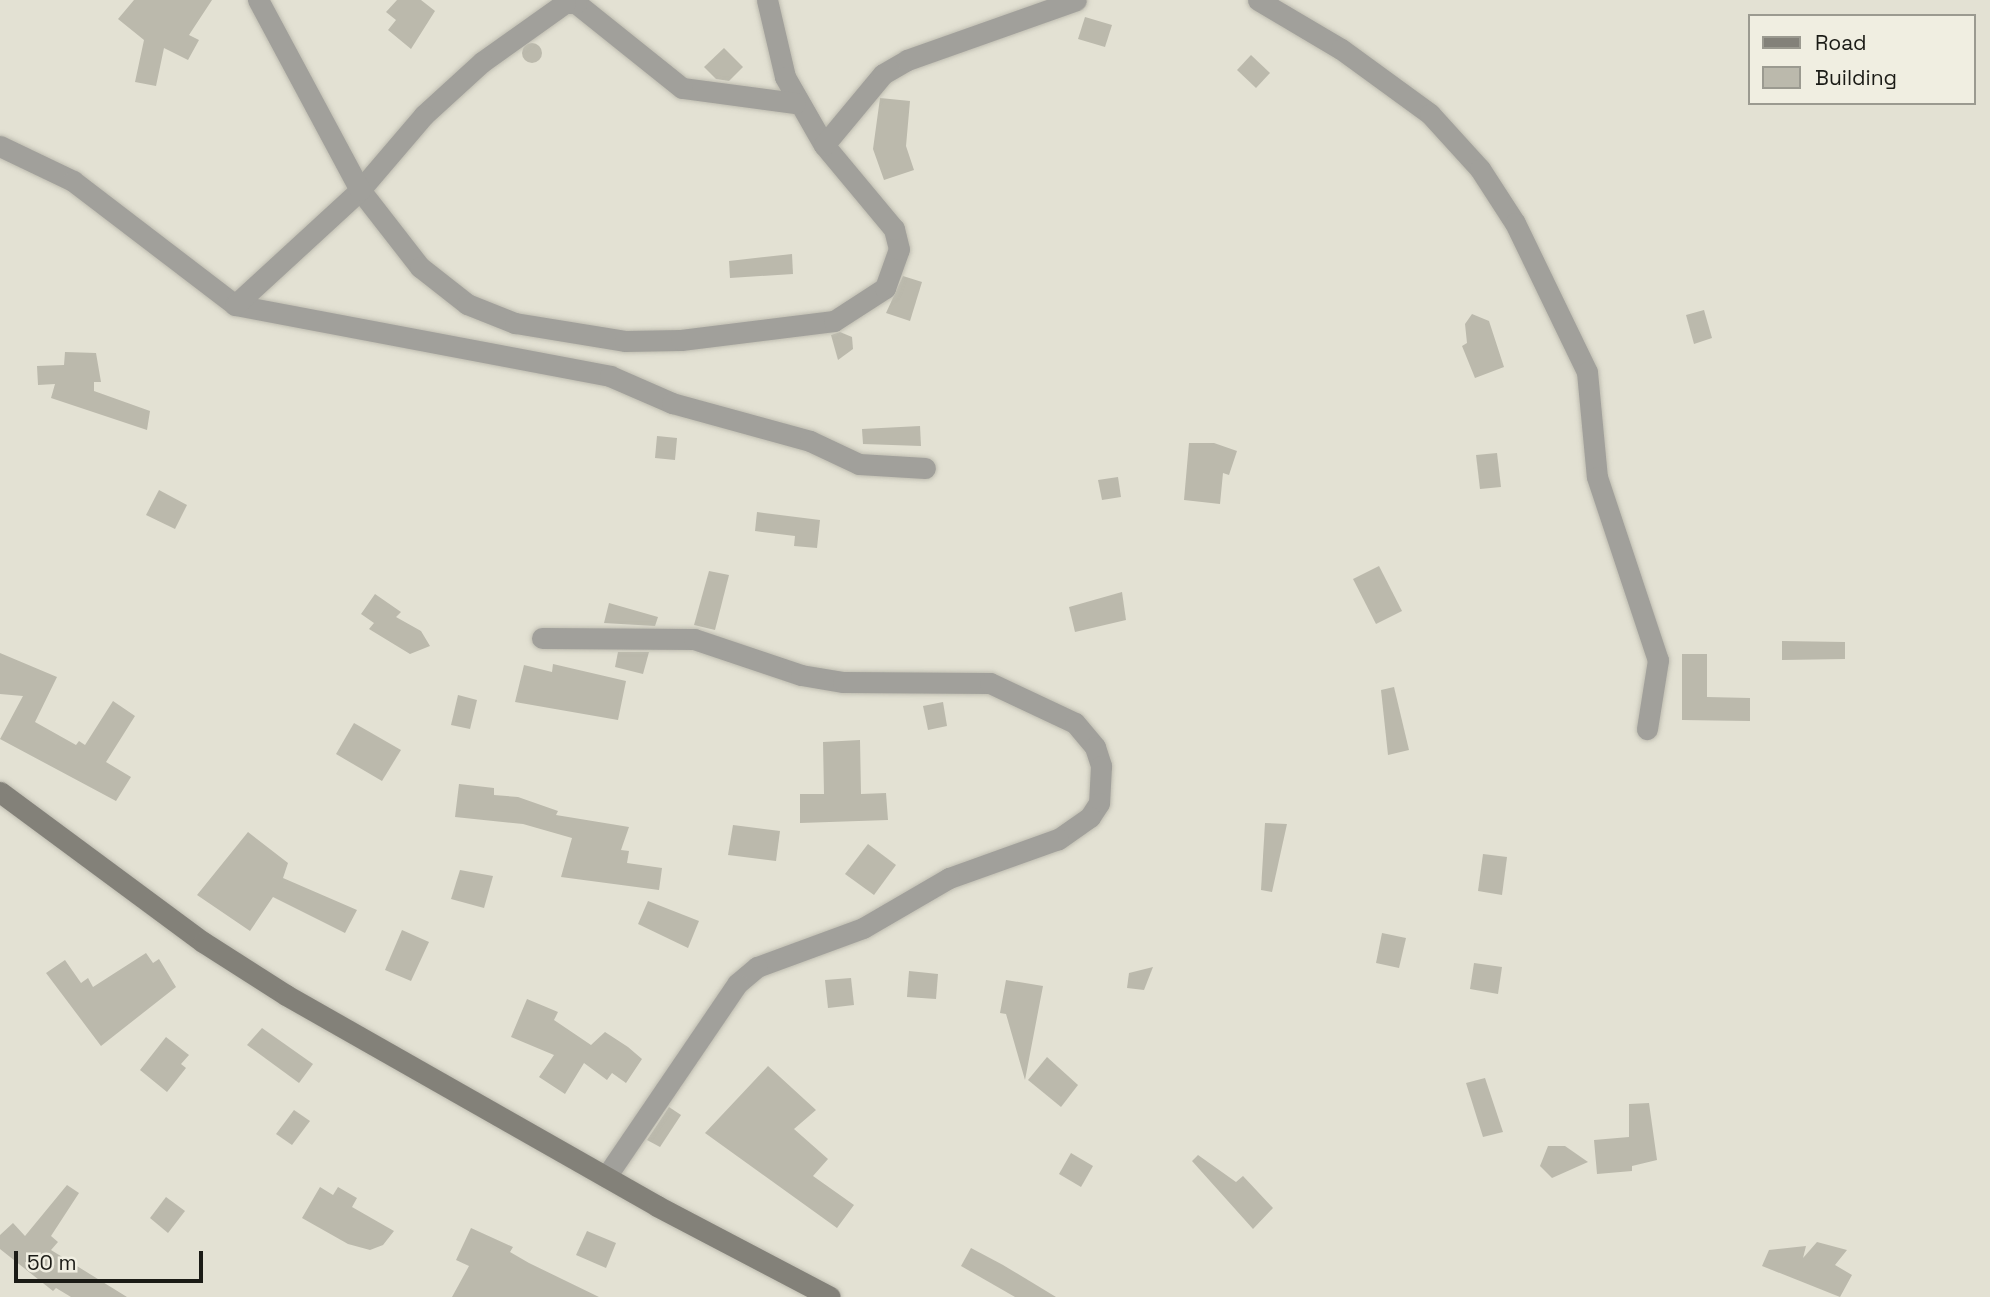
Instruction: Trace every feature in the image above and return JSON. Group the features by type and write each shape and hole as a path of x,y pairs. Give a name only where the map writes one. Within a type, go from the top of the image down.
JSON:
{"street":[{"path":"258,0 360,190 420,267 467,304 515,323 570,335 681,340 834,321 885,288 899,249 894,229 824,145 795,103 767,0"},
{"path":"824,145 883,74 907,60 1076,0"},
{"path":"1258,0 1341,49 1430,114 1480,169 1515,223 1587,372 1597,477 1658,660 1647,729"},
{"path":"235,304 360,190 424,115 482,62 565,3 576,3 682,89 795,103"},
{"path":"0,146 73,181 235,304 610,376 671,403 810,441 859,464 925,468"},
{"path":"542,638 694,639 801,675 843,682 990,683 1075,723 1095,747 1101,766 1099,803 1090,817 1058,839 949,878 863,928 757,967 737,984 606,1177"},
{"path":"0,792 191,934 286,995 606,1177 830,1297"}],"building":[{"path":"134,0 212,0 189,35 199,40 188,60 164,48 156,86 135,82 144,40 118,19"},
{"path":"397,0 421,0 435,11 411,49 388,30 396,20 386,12"},
{"path":"1085,17 1112,25 1105,47 1078,39"},
{"path":"532,43 539,46 542,53 539,60 532,63 525,60 522,53 525,46"},
{"path":"724,48 743,67 729,81 716,79 704,67"},
{"path":"1251,55 1270,73 1256,88 1237,70"},
{"path":"880,98 910,101 906,146 914,170 884,180 873,149"},
{"path":"792,254 793,274 730,278 729,261"},
{"path":"903,276 922,282 910,321 886,313"},
{"path":"1704,310 1712,338 1694,344 1686,315"},
{"path":"1472,314 1489,321 1504,367 1475,378 1462,346 1467,343 1465,324"},
{"path":"840,332 852,337 853,349 838,360 831,335"},
{"path":"65,352 96,353 101,382 94,382 94,391 150,411 147,430 51,398 55,384 38,385 37,366 64,365"},
{"path":"920,426 921,446 863,444 862,429"},
{"path":"657,436 677,438 675,460 655,458"},
{"path":"1189,443 1214,443 1237,451 1229,475 1223,473 1220,504 1184,500"},
{"path":"1497,453 1501,487 1480,489 1476,455"},
{"path":"1118,477 1121,497 1102,500 1098,480"},
{"path":"159,490 187,505 175,529 146,515"},
{"path":"757,512 820,520 817,548 794,546 795,536 755,531"},
{"path":"1379,566 1402,611 1376,624 1353,579"},
{"path":"709,571 729,575 715,630 694,625"},
{"path":"1122,592 1126,620 1075,632 1069,607"},
{"path":"375,594 401,612 396,617 421,631 430,646 410,654 369,629 374,623 361,614"},
{"path":"609,603 658,617 655,626 604,623"},
{"path":"1782,641 1845,642 1845,659 1782,660"},
{"path":"618,652 649,652 643,674 615,667"},
{"path":"0,653 57,677 35,722 76,745 79,741 85,745 113,701 135,716 106,762 131,777 116,801 0,739 23,696 0,694"},
{"path":"1682,654 1707,654 1707,697 1750,698 1750,721 1682,720"},
{"path":"553,664 626,681 618,720 515,702 524,665 552,672"},
{"path":"1394,687 1409,750 1388,755 1381,690"},
{"path":"458,695 477,700 470,729 451,725"},
{"path":"943,702 947,726 928,730 923,706"},
{"path":"354,723 401,750 382,781 336,754"},
{"path":"860,740 861,794 886,793 888,820 800,823 800,794 824,794 823,742"},
{"path":"459,784 494,788 494,795 518,797 558,811 556,815 629,827 621,850 629,851 627,863 662,868 659,890 561,877 572,838 523,824 455,817"},
{"path":"1265,823 1287,824 1272,892 1261,890"},
{"path":"733,825 780,831 776,861 728,855"},
{"path":"248,832 288,863 283,878 357,910 345,933 273,897 250,931 197,895"},
{"path":"868,844 896,865 874,895 845,874"},
{"path":"1483,854 1507,857 1502,895 1478,891"},
{"path":"460,870 493,876 484,908 451,899"},
{"path":"648,901 699,921 688,948 638,924"},
{"path":"402,930 429,942 411,981 385,970"},
{"path":"1382,933 1406,938 1399,968 1376,963"},
{"path":"146,953 153,963 159,959 176,987 101,1046 46,973 65,960 81,983 88,978 93,987"},
{"path":"1474,963 1502,967 1498,994 1470,989"},
{"path":"1153,967 1144,990 1127,988 1129,973"},
{"path":"909,971 938,974 936,999 907,997"},
{"path":"851,978 854,1005 828,1008 825,980"},
{"path":"1006,980 1043,986 1025,1080 1006,1014 1000,1013"},
{"path":"527,999 558,1012 554,1020 591,1045 605,1032 628,1047 642,1059 626,1083 612,1073 607,1080 584,1063 565,1094 539,1077 554,1055 511,1037"},
{"path":"262,1028 313,1064 299,1083 247,1045"},
{"path":"166,1037 189,1055 181,1064 186,1068 167,1092 140,1070"},
{"path":"1047,1057 1078,1085 1061,1107 1028,1080"},
{"path":"768,1066 816,1110 794,1129 828,1159 813,1176 854,1205 837,1228 705,1133"},
{"path":"1485,1078 1503,1132 1483,1137 1466,1083"},
{"path":"1649,1103 1657,1160 1632,1166 1632,1171 1597,1174 1594,1140 1629,1137 1629,1104"},
{"path":"669,1107 681,1115 660,1147 647,1140"},
{"path":"294,1110 310,1121 292,1145 276,1134"},
{"path":"1548,1146 1565,1146 1588,1162 1552,1178 1540,1166"},
{"path":"1071,1153 1093,1166 1081,1187 1059,1174"},
{"path":"1198,1155 1236,1182 1243,1176 1273,1208 1253,1229 1192,1161"},
{"path":"67,1185 79,1193 51,1236 58,1242 51,1250 127,1297 71,1297 56,1288 53,1291 0,1249 0,1235 13,1223 25,1236"},
{"path":"320,1187 333,1195 338,1187 357,1198 352,1207 394,1231 383,1245 370,1250 348,1244 302,1218"},
{"path":"166,1197 185,1211 168,1233 150,1218"},
{"path":"471,1228 513,1247 510,1252 529,1263 599,1297 452,1297 469,1266 456,1260"},
{"path":"587,1231 616,1243 606,1268 576,1255"},
{"path":"1817,1242 1847,1250 1835,1265 1852,1275 1840,1297 1762,1266 1769,1250 1806,1246 1803,1258"},
{"path":"971,1248 1056,1297 1015,1297 961,1266"}]}
